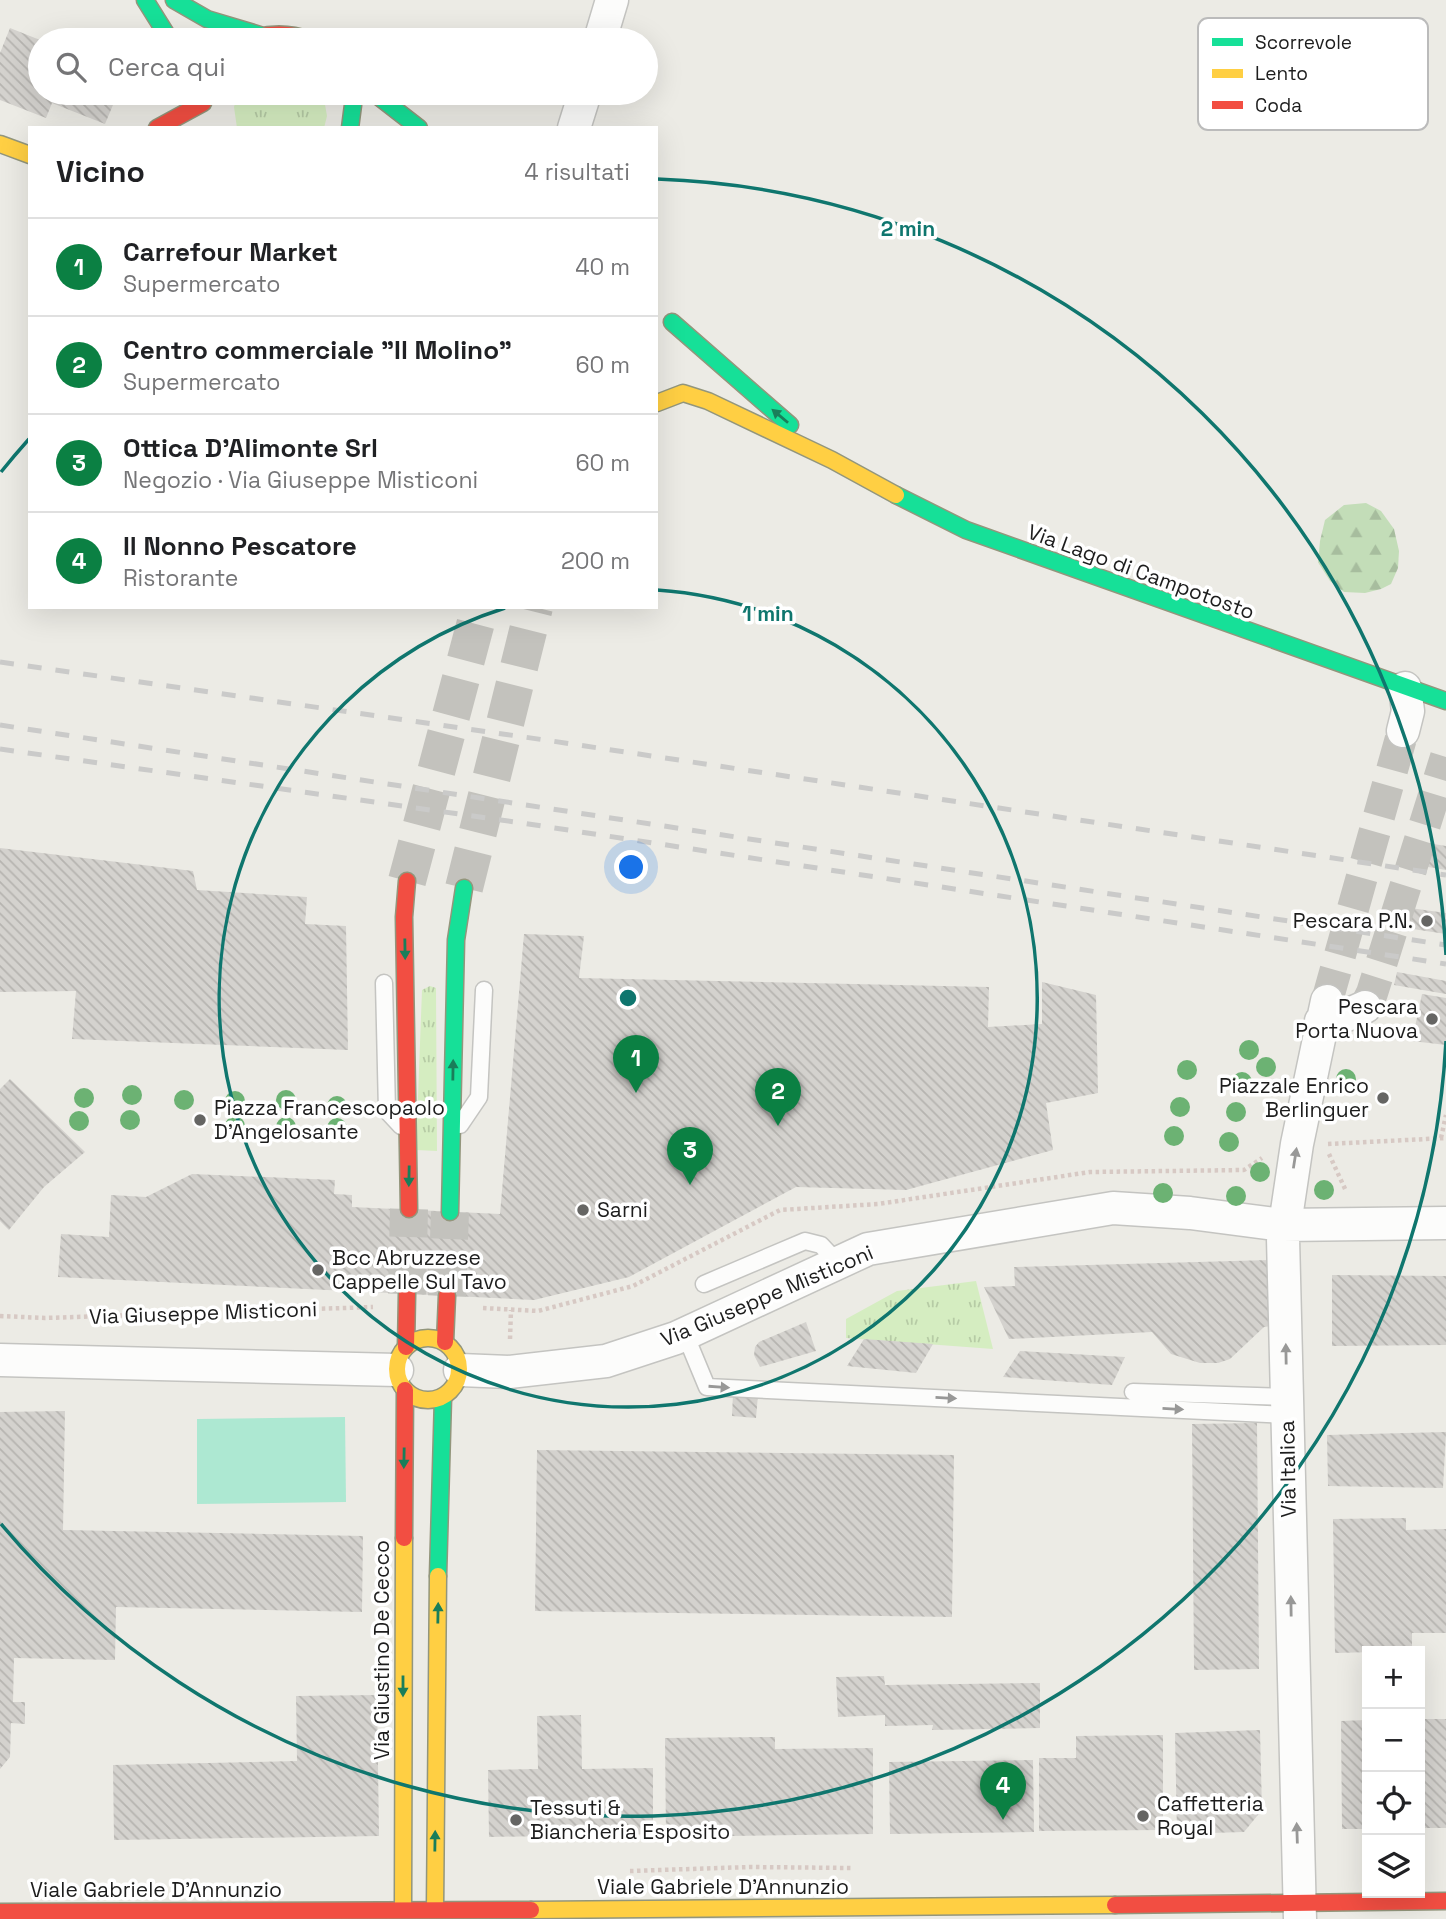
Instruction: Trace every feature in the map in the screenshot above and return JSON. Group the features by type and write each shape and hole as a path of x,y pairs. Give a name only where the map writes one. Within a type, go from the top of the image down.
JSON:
{"street":[{"path":"145,0 162,28"},
{"path":"174,0 229,28"},
{"path":"604,28 612,0"},
{"path":"161,126 192,105"},
{"path":"203,105 203,120"},
{"path":"350,126 353,105"},
{"path":"389,105 416,126"},
{"path":"575,126 581,105"},
{"path":"0,144 28,154"},
{"name":"Via Lago di Campotosto","path":"678,343 669,318 832,460"},
{"path":"658,402 670,386 674,375"},
{"name":"Via Lago di Campotosto","path":"658,403 683,393 708,401 832,460 965,530 1446,701"},
{"path":"1404,731 1408,710 1405,688"},
{"path":"407,881 404,917 409,1209"},
{"path":"450,1212 456,940 458,909 464,888"},
{"name":"Via Italica","path":"1300,1910 1283,1225 1324,1011 1347,1016 1365,1007"},
{"name":"Via Giuseppe Misticoni","path":"460,1370 509,1373 606,1361 685,1334 868,1249 1113,1208 1190,1213 1283,1225 1446,1223"},
{"path":"445,1342 447,1296"},
{"name":"Via Giustino De Cecco","path":"403,1909 402,1369 407,1300"},
{"path":"425,1337 445,1342 457,1356 460,1370 456,1384 443,1396 427,1401 419,1399 402,1369 425,1337"},
{"path":"0,1360 402,1369"},
{"path":"435,1909 439,1513 443,1396"},
{"name":"Viale Gabriele D'Annunzio","path":"0,1912 435,1909 690,1914 1300,1910 1446,1901"}],"lane":[{"path":"384,983 387,1111 409,1134"},
{"path":"452,1136 479,1097 484,990"},
{"path":"704,1284 805,1241 821,1245 838,1263"},
{"path":"685,1334 707,1387 1286,1406"},
{"path":"1133,1392 1286,1406"}],"path":[{"path":"1351,1201 1324,1144 1444,1138 1446,1115"},
{"path":"492,1308 538,1311 597,1296"},
{"name":"Via Giuseppe Misticoni","path":"0,1316 45,1318 407,1300"},
{"path":"510,1344 511,1310"}],"green space":[{"path":"325,105 327,116 324,126 237,126 234,107"},
{"path":"1366,503 1381,511 1394,529 1399,551 1398,568 1391,584 1381,589 1365,593 1344,592 1330,581 1318,562 1325,520 1344,505"},
{"path":"430,986 436,988 437,1151 416,1150 422,990"},
{"path":"976,1281 993,1349 846,1338 846,1319 897,1291"},
{"path":"345,1417 346,1502 197,1504 197,1419"}],"building":[{"path":"10,28 28,35 28,105 51,105 46,118 0,100 0,53"},
{"path":"57,105 113,105 105,124"},
{"name":"Pescara P.N.","path":"1427,843 1446,846 1446,870 1422,866"},
{"path":"0,848 193,871 197,890 307,897 305,924 346,926 348,1050 72,1039 76,991 0,992"},
{"name":"Pescara P.N.","path":"1410,908 1446,913 1446,934 1406,928"},
{"path":"524,934 584,936 579,978 989,987 988,1027 1042,1024 1042,982 1096,995 1098,1093 1046,1103 1053,1150 906,1190 796,1187 629,1277 534,1300 58,1277 61,1234 109,1237 111,1195 146,1197 192,1174 335,1180 334,1194 352,1195 352,1207 500,1214"},
{"name":"Pescara P.N.","path":"1397,972 1446,981 1446,994 1394,985"},
{"name":"Pescara Porta Nuova","path":"1422,994 1446,998 1446,1045 1412,1041"},
{"path":"10,1079 85,1152 44,1187 9,1230 0,1221 0,1089"},
{"path":"1270,1260 1271,1326 1264,1327 1230,1359 1218,1363 1200,1363 1171,1354 1152,1332 1009,1339 984,1287 1015,1286 1014,1267"},
{"path":"1332,1275 1446,1276 1446,1345 1332,1346"},
{"path":"806,1322 816,1351 760,1367 754,1355 759,1342"},
{"path":"864,1339 933,1344 916,1373 847,1366"},
{"path":"1020,1351 1125,1357 1112,1385 1003,1377"},
{"path":"733,1394 758,1395 756,1418 732,1416"},
{"path":"65,1411 63,1530 363,1536 362,1612 116,1607 115,1660 14,1658 13,1702 25,1702 25,1724 11,1723 10,1757 0,1769 0,1412"},
{"path":"1257,1423 1259,1669 1194,1670 1192,1424"},
{"path":"1446,1432 1443,1488 1328,1486 1327,1435"},
{"path":"537,1450 954,1455 952,1617 535,1611"},
{"path":"1406,1518 1406,1530 1446,1529 1446,1633 1412,1633 1412,1646 1362,1646 1362,1652 1335,1653 1333,1519"},
{"path":"884,1676 885,1685 1040,1683 1040,1728 932,1730 933,1725 885,1726 885,1715 838,1717 836,1677"},
{"path":"377,1695 379,1836 114,1840 113,1765 297,1761 296,1696"},
{"path":"581,1715 582,1769 653,1768 653,1834 489,1837 488,1770 538,1769 537,1716"},
{"path":"1425,1719 1446,1719 1446,1828 1425,1828"},
{"path":"1362,1720 1362,1829 1342,1829 1341,1721"},
{"path":"1260,1730 1262,1810 1244,1832 1177,1834 1175,1733"},
{"path":"1163,1735 1163,1830 1039,1831 1039,1758 1076,1758 1076,1736"},
{"path":"775,1737 775,1749 873,1748 873,1834 666,1837 665,1738"},
{"path":"1033,1760 1034,1832 890,1834 889,1762"}],"tunnel":[{"path":"407,881 479,609"},
{"path":"464,888 534,609"},
{"path":"1327,1001 1403,731"},
{"path":"1365,1007 1372,993 1446,757"},
{"path":"407,1294 409,1209"},
{"path":"447,1296 450,1212"}],"railway":[{"path":"0,662 545,740 1446,875"},
{"path":"0,725 1446,945"},
{"path":"0,749 522,823 1446,964"}],"traffic: fast":[{"path":"145,0 162,28"},
{"path":"174,0 207,19 237,28"},
{"path":"350,126 353,105"},
{"path":"389,105 416,126"},
{"path":"672,322 790,425"},
{"path":"896,495 966,530 1446,701"},
{"path":"450,1212 456,940 464,888"},
{"path":"438,1576 443,1397"}],"traffic: slow":[{"path":"0,144 28,154"},
{"path":"658,403 683,393 708,401 832,460 896,495"},
{"path":"422,1338 434,1338 450,1347 457,1357 459,1369 457,1381 450,1391 434,1400 422,1400 411,1395 402,1386 397,1375 397,1363 402,1352 411,1343 422,1338"},
{"path":"403,1909 404,1538"},
{"path":"435,1909 438,1576"},
{"path":"531,1910 1115,1905"}],"traffic: jam":[{"path":"161,126 199,105"},
{"path":"407,881 404,917 409,1209"},
{"path":"406,1347 407,1294"},
{"path":"445,1342 447,1296"},
{"path":"404,1538 405,1390"},
{"path":"1115,1905 1446,1901"},
{"path":"0,1912 531,1910"}],"place":[{"name":"Pescara P.N.","path":"1427,921"},
{"name":"Pescara Porta Nuova","path":"1432,1019"},
{"name":"Carrefour Market","path":"636,1093"},
{"name":"Piazzale Enrico Berlinguer","path":"1383,1098"},
{"name":"Piazza Francescopaolo D'Angelosante","path":"200,1120"},
{"name":"Centro commerciale \"Il Molino\"","path":"778,1126"},
{"name":"Ottica D'Alimonte Srl","path":"690,1185"},
{"name":"Sarni","path":"583,1210"},
{"name":"Bcc Abruzzese Cappelle Sul Tavo","path":"318,1270"},
{"name":"Caffetteria Royal","path":"1143,1816"},
{"name":"Tessuti & Biancheria Esposito","path":"516,1820"},
{"name":"Il Nonno Pescatore","path":"1003,1820"}]}
